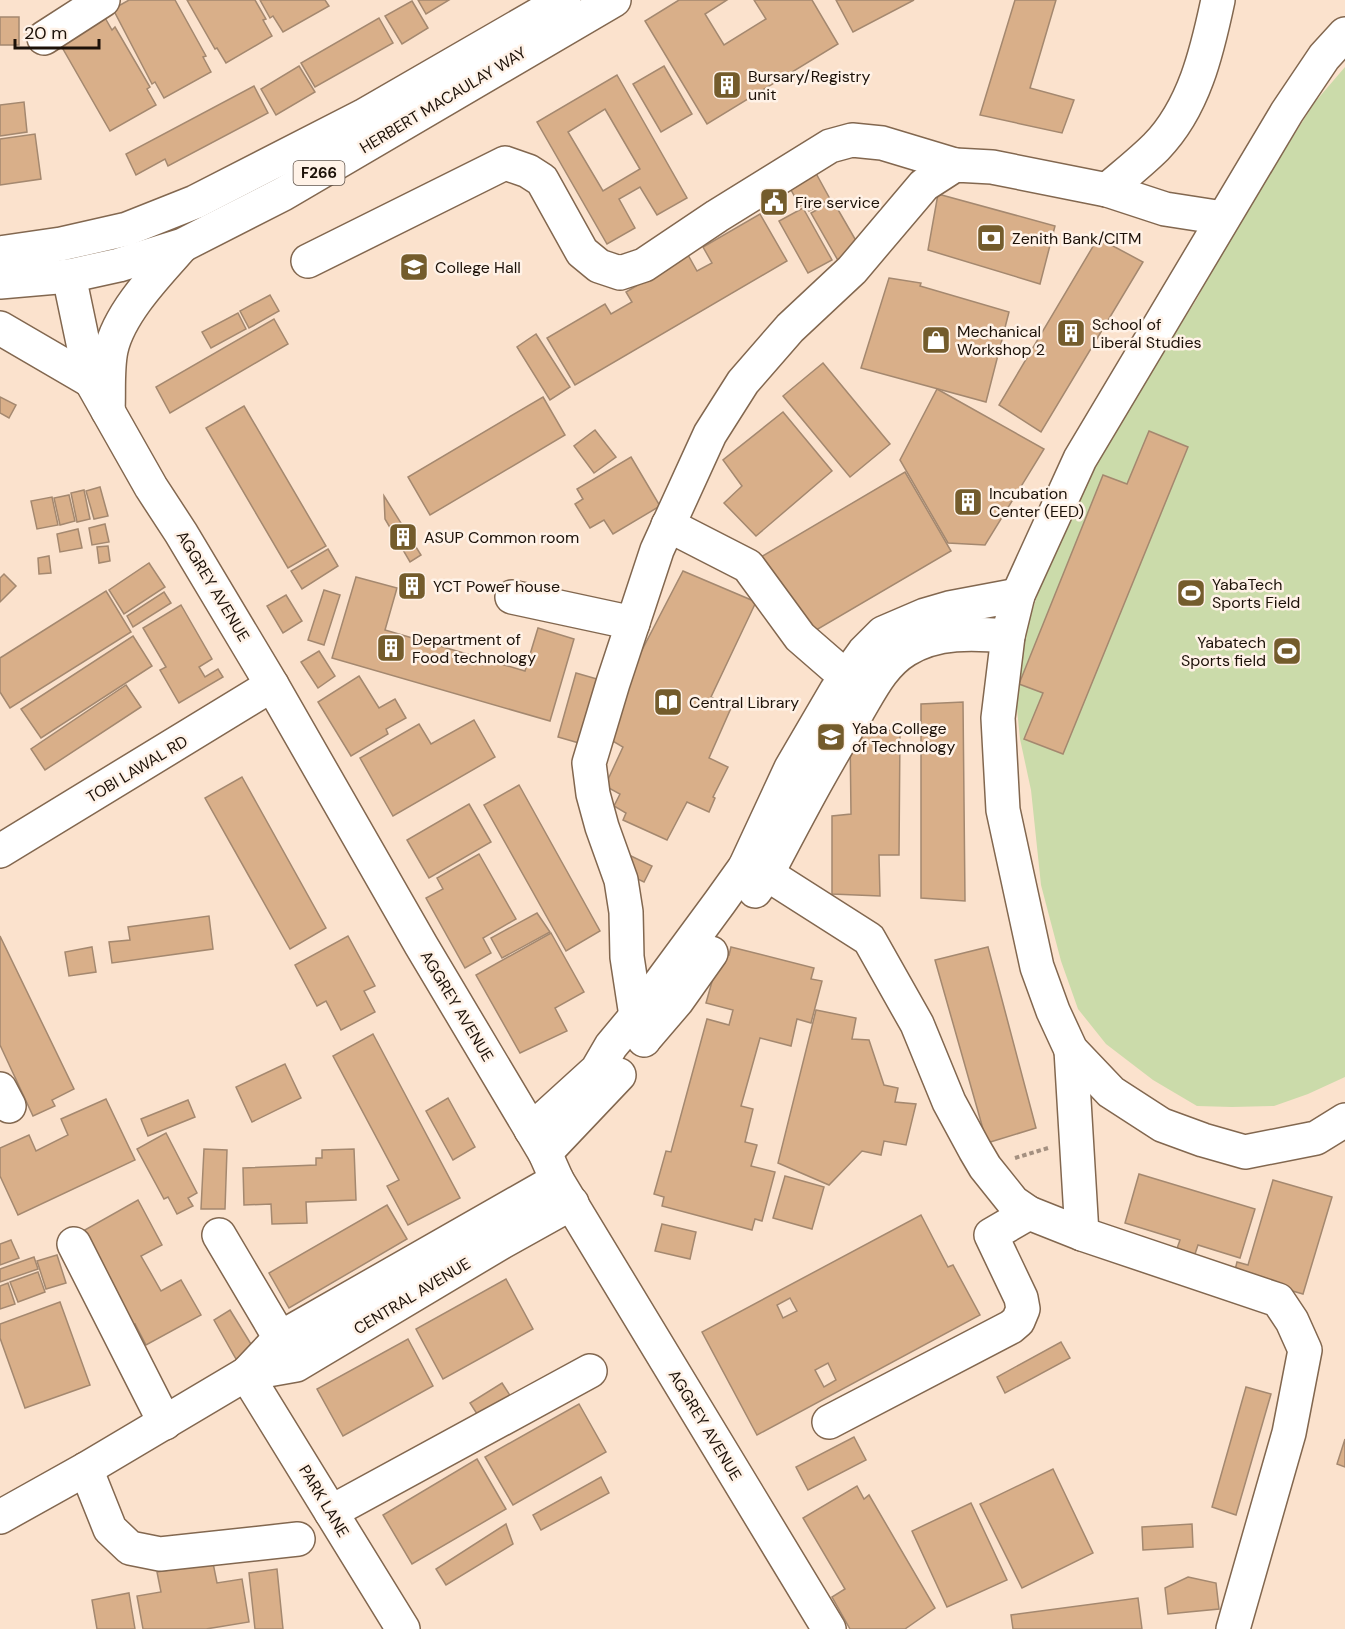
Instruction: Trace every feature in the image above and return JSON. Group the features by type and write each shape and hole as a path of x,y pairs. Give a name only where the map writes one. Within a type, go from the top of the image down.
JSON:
{"main road":[{"path":"45,38 103,0"},
{"name":"HERBERT MACAULAY WAY","path":"0,282 69,276 119,265 183,245 283,194 614,0"},
{"path":"1107,190 1157,147 1183,112 1207,50 1218,0"},
{"name":"HERBERT MACAULAY WAY","path":"0,253 61,244 127,229 195,202 363,116 556,2"},
{"path":"1345,34 1324,57 1287,112 1080,459 1018,595 1008,636 998,718 1003,810 1037,967 1053,1011 1071,1050 1112,1092 1162,1125 1245,1152 1316,1138 1345,1120"},
{"path":"308,261 505,163 528,171 542,180 582,252 599,267 620,273 644,265 717,216 830,146 852,140 882,143 955,165 992,167 1107,190 1165,209 1223,218"},
{"path":"640,1028 627,957 626,912 621,880 602,827 590,763 657,550 710,434 744,381 790,328 852,270 924,185 955,165"},
{"path":"1165,209 1200,258"},
{"path":"108,411 111,350 121,325 145,286 183,245"},
{"path":"69,276 91,381"},
{"path":"0,328 91,381"},
{"name":"AGGREY AVENUE","path":"91,381 151,487 272,685 551,1166 829,1629"},
{"path":"668,525 748,566 800,637 846,677"},
{"path":"756,870 791,768 846,677 864,652 883,633 925,615 1018,595"},
{"path":"513,597 633,623"},
{"path":"756,870 884,668 904,651 921,642 945,636 980,633 1008,636"},
{"name":"TOBI LAWAL RD","path":"0,851 272,685"},
{"path":"756,870 869,939 917,1024 949,1102 986,1167 1013,1203 1029,1213 1082,1234 1278,1300 1292,1321 1305,1350 1289,1433 1233,1629"},
{"name":"CENTRAL AVENUE","path":"246,1374 296,1365 474,1243 551,1166 611,1046 676,1001 756,870"},
{"path":"1071,1050 1082,1234"},
{"path":"829,1422 984,1342 1018,1321 1023,1309 1021,1298 991,1235 1029,1213"},
{"path":"219,1235 280,1338"},
{"name":"CENTRAL AVENUE","path":"0,1517 246,1374 280,1338 474,1243"},
{"path":"74,1244 165,1423"},
{"path":"331,1512 590,1371"},
{"name":"PARK LANE","path":"246,1374 403,1629"},
{"path":"86,1469 110,1529 130,1548 160,1554 298,1539"}],"path":[{"path":"986,1167 1076,1139"}],"green space":[{"name":"YabaTech Sports Field","path":"1345,67 1345,1077 1274,1106 1197,1106 1153,1080 1106,1044 1078,1009 1061,961 1041,885 1031,790 1020,739 1015,689 1027,626 1049,560 1091,467 1198,297 1221,249 1315,102"}],"building":[{"path":"129,0 175,0 206,56 203,57 211,72 164,98 155,82 152,84 113,9"},
{"path":"187,0 255,0 266,19 263,20 272,36 226,63 217,48 215,49"},
{"path":"260,0 325,0 329,6 283,32 273,16 270,18"},
{"path":"418,0 449,0 426,14"},
{"name":"Bursary/Registry unit","path":"679,0 727,0 705,14 724,45 766,19 754,0 812,0 838,44 707,124 645,21"},
{"path":"836,0 914,0 853,32"},
{"path":"1015,0 1056,0 1030,88 1074,100 1062,133 980,115"},
{"path":"412,1 428,28 402,44 385,16"},
{"path":"104,16 112,30 115,27 150,87 147,89 156,105 110,131 59,42"},
{"path":"0,17 19,17 19,45 0,45"},
{"path":"379,18 393,43 315,87 301,63"},
{"path":"299,66 315,92 276,115 261,89"},
{"path":"664,66 692,114 661,132 633,84"},
{"path":"617,75 687,198 657,215 640,187 619,199 635,228 607,244 537,122","holes":["605,109 640,169 603,191 568,132"]},
{"path":"254,86 268,113 168,166 165,159 136,175 126,154"},
{"path":"24,102 27,132 0,136 0,105"},
{"path":"35,134 41,179 0,185 0,139"},
{"path":"812,166 830,199 809,211 804,204 800,206 786,181"},
{"name":"Fire service","path":"781,191 787,201 766,214 760,203"},
{"name":"Zenith Bank/CITM","path":"938,194 1055,226 1040,284 928,250"},
{"path":"833,201 862,251 840,264 811,213"},
{"path":"803,208 832,260 808,273 779,221"},
{"path":"760,214 787,261 575,385 547,338 605,304 611,314 632,302 626,292 688,255 697,271 712,263 703,247"},
{"name":"School of Liberal Studies","path":"1098,238 1143,262 1041,432 999,405"},
{"name":"Mechanical Workshop 2","path":"889,278 921,283 920,286 1009,312 986,402 861,368"},
{"path":"270,295 279,311 249,328 240,311"},
{"path":"238,313 246,329 211,348 202,332"},
{"path":"274,319 288,344 170,413 156,387"},
{"path":"536,334 570,387 550,400 517,347"},
{"path":"823,363 890,444 850,477 783,396"},
{"name":"Incubation Center (EED)","path":"937,389 1044,449 985,545 948,543 900,460"},
{"path":"0,397 16,405 9,418 0,413"},
{"path":"543,397 565,435 430,515 408,477"},
{"path":"244,406 326,546 288,568 206,428"},
{"path":"783,412 832,471 756,536 724,503 742,486 723,460"},
{"path":"595,430 616,457 594,473 574,446"},
{"path":"1149,431 1188,447 1063,754 1024,739 1043,693 1019,684 1103,475 1127,484"},
{"path":"631,457 660,506 613,534 604,520 590,528 575,504 583,499 577,489"},
{"path":"905,472 951,551 806,636 761,557"},
{"path":"100,487 108,516 94,519 86,491"},
{"path":"84,490 90,519 77,522 71,493"},
{"path":"69,495 75,521 60,525 54,498"},
{"name":"ASUP Common room","path":"384,496 421,555 410,562 385,519"},
{"path":"52,497 58,525 37,529 31,501"},
{"path":"105,524 109,542 92,545 89,528"},
{"path":"78,529 82,548 60,552 57,534"},
{"path":"108,546 110,561 99,563 97,547"},
{"path":"328,549 338,566 302,589 291,571"},
{"path":"49,556 51,573 39,574 38,558"},
{"path":"149,563 165,587 124,614 109,590"},
{"name":"Central Library","path":"683,571 756,602 711,697 731,708 709,758 728,767 713,797 715,798 709,812 687,802 667,840 623,820 626,813 614,806 620,794 605,786 623,747 599,733"},
{"path":"4,574 16,586 0,602 0,578"},
{"name":"YCT Power house","path":"404,574 424,578 420,597 400,594"},
{"name":"Department of Food technology","path":"356,577 397,588 385,630 525,671 538,628 574,639 550,721 332,658"},
{"path":"324,590 340,595 324,645 308,640"},
{"path":"106,591 131,632 10,708 0,692 0,658"},
{"path":"164,592 171,603 133,627 127,616"},
{"path":"286,595 302,621 283,633 267,606"},
{"path":"181,605 212,659 199,667 205,677 218,669 223,677 179,703 160,670 166,667 143,628"},
{"path":"133,636 152,666 41,738 21,709"},
{"path":"319,651 335,676 318,688 301,662"},
{"path":"576,673 597,679 579,743 558,737"},
{"path":"359,676 379,708 395,699 406,718 386,729 388,734 351,756 318,702"},
{"path":"126,685 141,707 45,770 31,749"},
{"path":"963,702 965,901 921,898 921,704"},
{"path":"474,720 495,757 393,816 360,758 419,724 431,744"},
{"path":"900,730 899,855 879,855 880,896 832,894 832,816 851,814 850,732"},
{"path":"242,777 326,928 290,949 205,798"},
{"path":"519,785 600,931 566,951 484,805"},
{"path":"469,804 491,842 429,878 407,840"},
{"path":"479,854 516,919 483,938 491,953 465,968 426,898 443,889 437,878"},
{"path":"631,856 652,866 644,882 623,872"},
{"path":"537,913 550,932 502,958 491,938"},
{"path":"209,916 213,949 112,963 109,942 130,940 128,927"},
{"path":"551,933 584,992 555,1008 567,1031 520,1053 476,975"},
{"path":"0,936 74,1089 52,1100 55,1106 33,1116 0,1045"},
{"path":"348,936 375,986 364,991 375,1012 341,1030 326,1001 317,1006 295,965"},
{"path":"92,947 96,972 69,976 65,952"},
{"path":"731,947 814,968 811,979 822,981 811,1023 797,1019 791,1046 760,1038 741,1106 753,1109 745,1142 757,1145 751,1166 775,1172 762,1221 755,1219 752,1230 662,1206 664,1197 654,1194 666,1151 671,1152 707,1019 729,1025 733,1010 706,1003 720,953 729,955"},
{"path":"988,947 1036,1128 987,1143 935,960"},
{"path":"816,1010 856,1018 852,1039 869,1040 884,1085 898,1088 895,1102 916,1104 906,1145 884,1141 881,1155 862,1151 829,1185 778,1163"},
{"path":"373,1034 460,1198 408,1225 387,1186 399,1180 333,1056"},
{"path":"285,1064 301,1098 252,1122 236,1087"},
{"path":"448,1098 475,1147 453,1160 426,1111"},
{"path":"106,1099 135,1160 18,1215 0,1176 0,1148 29,1135 36,1151 68,1135 61,1119"},
{"path":"188,1100 195,1117 148,1136 141,1119"},
{"path":"166,1133 197,1193 188,1198 193,1206 177,1214 168,1197 164,1199 137,1149"},
{"path":"204,1149 227,1150 225,1209 201,1209"},
{"path":"354,1149 356,1200 306,1202 307,1223 272,1224 271,1204 244,1205 243,1168 316,1165 316,1158 322,1158 322,1150"},
{"path":"1139,1174 1255,1209 1240,1258 1198,1245 1193,1260 1175,1254 1180,1240 1125,1223"},
{"path":"785,1176 824,1187 812,1229 773,1218"},
{"path":"1273,1180 1332,1197 1303,1294 1234,1274 1237,1262 1248,1265"},
{"path":"138,1200 162,1245 141,1256 161,1291 181,1280 201,1315 146,1345 135,1324 130,1326 117,1302 121,1300 83,1231"},
{"path":"387,1205 407,1239 289,1308 269,1273"},
{"path":"921,1215 948,1267 953,1265 980,1315 757,1435 702,1332","holes":["790,1298 797,1311 783,1318 777,1305","828,1363 836,1380 824,1387 815,1370"]},
{"path":"662,1224 696,1232 690,1259 655,1251"},
{"path":"11,1240 19,1258 0,1265 0,1244"},
{"path":"57,1255 66,1283 46,1289 37,1261"},
{"path":"34,1257 38,1269 0,1282 0,1269"},
{"path":"38,1272 45,1292 18,1302 10,1282"},
{"path":"506,1279 533,1329 443,1379 416,1329"},
{"path":"8,1283 15,1304 0,1309 0,1286"},
{"path":"60,1302 90,1385 25,1408 0,1338 0,1324"},
{"path":"230,1310 254,1349 236,1359 214,1320"},
{"path":"408,1339 433,1386 343,1436 317,1389"},
{"path":"1061,1342 1070,1358 1005,1393 997,1377"},
{"path":"502,1383 511,1397 479,1417 470,1403"},
{"path":"1246,1387 1271,1394 1236,1515 1212,1507"},
{"path":"579,1404 606,1452 513,1505 485,1457"},
{"path":"854,1437 866,1460 808,1490 796,1467"},
{"path":"1345,1439 1345,1467 1337,1464"},
{"path":"477,1459 506,1509 412,1564 383,1515"},
{"path":"1053,1469 1093,1553 1022,1588 980,1504"},
{"path":"601,1477 609,1493 541,1530 533,1515"},
{"path":"857,1486 864,1499 869,1495 935,1608 905,1629 850,1629 832,1597 845,1589 803,1518"},
{"path":"971,1503 1007,1580 947,1607 912,1531"},
{"path":"506,1524 513,1544 446,1585 436,1569"},
{"path":"1192,1524 1193,1547 1143,1550 1142,1527"},
{"path":"213,1563 217,1583 242,1579 249,1622 206,1629 143,1629 137,1596 161,1592 157,1572"},
{"path":"277,1569 283,1629 255,1629 249,1573"},
{"path":"1188,1577 1216,1583 1219,1609 1168,1614 1165,1588"},
{"path":"129,1593 135,1629 97,1629 92,1600"},
{"path":"1138,1598 1142,1629 1013,1629 1011,1615"}],"place":[{"name":"Bursary/Registry unit","path":"727,85"},
{"name":"Fire service","path":"774,202"},
{"name":"Zenith Bank/CITM","path":"991,238"},
{"name":"College Hall","path":"414,267"},
{"name":"School of Liberal Studies","path":"1071,333"},
{"name":"Mechanical Workshop 2","path":"936,340"},
{"name":"Incubation Center (EED)","path":"968,502"},
{"name":"ASUP Common room","path":"403,537"},
{"name":"YCT Power house","path":"412,586"},
{"name":"YabaTech Sports Field","path":"1191,593"},
{"name":"Department of Food technology","path":"391,648"},
{"name":"Yabatech Sports field","path":"1287,651"},
{"name":"Central Library","path":"668,702"},
{"name":"Yaba College of Technology","path":"831,737"}]}
